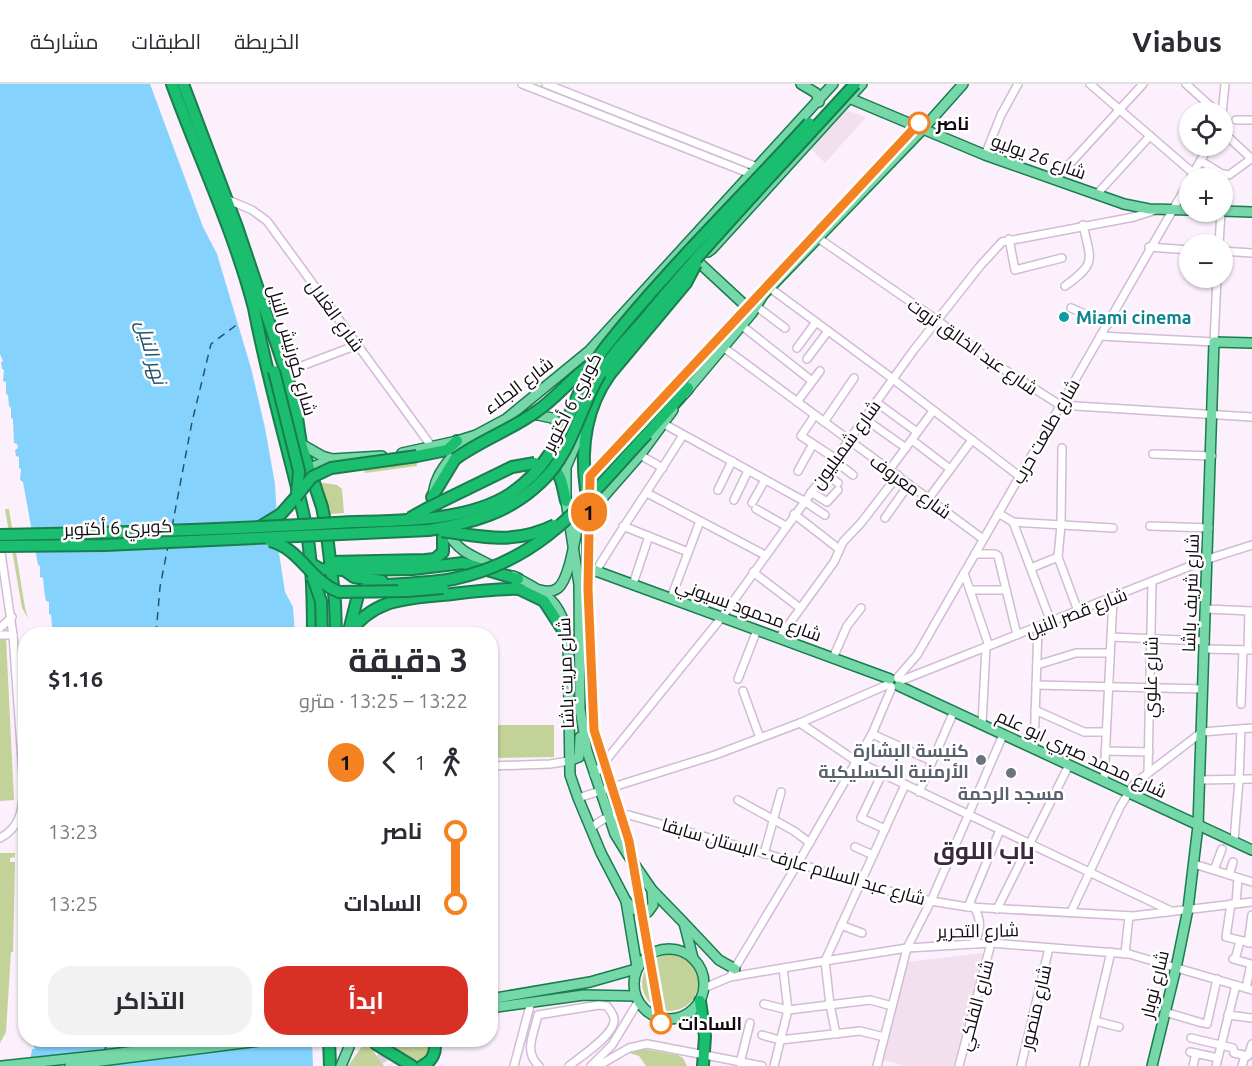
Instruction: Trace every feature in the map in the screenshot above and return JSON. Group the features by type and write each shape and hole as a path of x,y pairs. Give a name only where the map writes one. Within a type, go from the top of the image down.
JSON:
{"highway":[{"name":"شارع كورنيش النيل","path":"171,84 249,287 303,512 310,563 312,627"},
{"name":"شارع كورنيش النيل","path":"183,84 278,342 296,411 300,441 322,507 331,566 336,627"},
{"name":"كوبري 6 أكتوبر","path":"0,546 105,545 440,517 477,510 511,494 541,468 552,454 595,362 607,345 692,248 845,84"},
{"name":"كوبري 6 أكتوبر","path":"0,535 429,530 480,519 515,503 555,469 607,362 688,254 855,84"},
{"path":"586,490 585,440 590,412 610,374 686,283 694,270 688,254"},
{"path":"254,308 267,336 298,471 296,497"},
{"path":"432,497 455,459 536,412 595,362"},
{"path":"350,627 359,591 370,586 450,580 478,573 506,562 540,543 568,519 688,388"},
{"path":"285,444 293,449 300,441"},
{"path":"457,441 447,450 331,468 312,477 281,513 259,533 283,544 312,575 329,588 350,593 519,584"},
{"path":"410,519 512,467 535,463 549,465 559,473 566,501"},
{"path":"429,530 507,538 523,537 539,533 568,519"},
{"path":"310,563 320,569 331,566 435,559 443,552 443,526"},
{"path":"344,570 413,569 463,563 519,584 544,601 568,638"},
{"path":"331,566 344,570 354,577 403,584"},
{"path":"312,575 321,601 322,627"},
{"path":"354,627 370,612 391,603 418,597 519,584"},
{"path":"311,607 322,608 336,619"},
{"path":"700,1001 705,1036 703,1061"},
{"path":"329,1047 330,1066"},
{"path":"381,1047 412,1066"},
{"path":"422,1066 431,1059 435,1052 435,1047"}],"main road":[{"path":"801,84 816,93 819,102"},
{"name":"شارع الجلاء","path":"300,441 322,456 332,459 374,457 457,441 476,435 506,419 589,351 688,254 754,170 819,102 833,84"},
{"path":"688,254 711,251 862,84"},
{"path":"535,589 550,591 562,583 574,544 586,490 599,469 923,129 963,84"},
{"name":"شارع 26 يوليو","path":"849,98 985,155 1132,206 1179,209"},
{"path":"1233,211 1252,212"},
{"path":"688,254 752,307"},
{"name":"شارع الجلاء","path":"549,417 562,388 630,316 680,258 688,254"},
{"path":"596,571 587,564 586,530 589,519 605,495 664,424 688,388 741,326 752,307"},
{"path":"1214,342 1252,343"},
{"name":"شارع شريف باشا","path":"1188,909 1198,826 1214,342"},
{"path":"541,390 539,407 545,410 552,406"},
{"path":"566,467 590,412"},
{"path":"506,419 530,415 549,417"},
{"name":"شارع مريت باشا","path":"549,417 556,421 562,430 566,467 566,501 579,584 581,727 594,776 608,817 625,851 652,890 684,923 693,958"},
{"path":"432,497 438,474 450,458 476,435"},
{"name":"شارع الجلاء","path":"294,482 309,469 332,459"},
{"name":"شارع مريت باشا","path":"432,497 435,511 443,526 453,542 463,551 519,584 535,589 551,600 560,610 568,638 570,775 591,829 626,901 637,968"},
{"name":"شارع محمود بسيوني","path":"596,571 833,658 894,683"},
{"name":"شارع محمد صبري ابو علم","path":"894,683 1252,850"},
{"path":"569,761 579,757 581,727"},
{"path":"626,901 638,911 648,912 653,905 652,890"},
{"name":"شارع نوبار","path":"1152,1066 1188,909"},
{"path":"684,923 732,973"},
{"path":"668,948 677,949 693,958 702,972 704,988 700,1001 693,1010 685,1016 664,1019 644,1010 636,999 633,987 637,968 650,953 668,948"},
{"path":"498,998 590,982 637,968"},
{"path":"498,1007 584,995 636,999"},
{"path":"2,1066 166,1047"},
{"path":"62,1066 213,1047"},
{"path":"341,1066 349,1047"}],"street":[{"path":"522,84 754,170"},
{"path":"546,84 754,170"},
{"path":"985,155 1001,115 1018,84"},
{"path":"1090,84 1150,136 1182,168"},
{"path":"1056,180 1143,84"},
{"path":"1186,84 1206,102"},
{"path":"1223,102 1225,84"},
{"path":"601,115 604,107"},
{"path":"1236,120 1252,120"},
{"path":"1097,194 1150,136"},
{"path":"1233,141 1252,159 1233,172"},
{"name":"شارع طلعت حرب","path":"1197,168 1204,156"},
{"path":"1201,161 1213,168"},
{"name":"شارع طلعت حرب","path":"732,973 798,864 872,734 894,683 914,660 1179,197"},
{"name":"شارع الغلال","path":"226,199 252,210 267,220 432,447"},
{"path":"1062,258 1015,270 1009,239 1140,215 1158,209"},
{"path":"1065,286 1089,267 1090,255 1083,225"},
{"name":"شارع عبد الخالق ثروت","path":"818,238 937,320 994,363 1060,405 1252,417"},
{"name":"شارع شمبليون","path":"594,776 722,617 794,514 937,320 980,266 1002,242 1009,239"},
{"path":"1149,247 1179,248"},
{"path":"1233,252 1252,253"},
{"name":"شارع شريف باشا","path":"1214,342 1217,288"},
{"path":"767,292 816,322 1019,476"},
{"path":"752,307 785,328"},
{"path":"1071,308 1108,324"},
{"path":"797,348 816,322"},
{"path":"741,326 812,381"},
{"path":"807,359 828,331"},
{"path":"1101,336 1214,342"},
{"path":"286,372 357,345"},
{"name":"شارع معروف","path":"723,347 983,539"},
{"path":"797,402 820,371"},
{"path":"824,422 854,378"},
{"path":"876,402 917,432"},
{"path":"890,469 933,411"},
{"path":"815,415 800,435 853,475"},
{"path":"864,419 906,448"},
{"path":"664,424 804,501 825,515"},
{"path":"596,571 683,435"},
{"path":"912,440 950,469"},
{"path":"929,498 972,440"},
{"path":"798,471 813,444"},
{"path":"1062,448 1061,525 1058,557 1078,611"},
{"path":"1152,454 1212,456"},
{"path":"640,455 663,468"},
{"path":"718,490 732,461"},
{"path":"734,500 748,471"},
{"path":"811,492 827,502 838,487 825,473"},
{"path":"779,638 834,562 843,542 861,523 898,475"},
{"path":"765,480 754,506 786,526"},
{"path":"885,518 909,484"},
{"path":"647,494 765,555"},
{"path":"998,513 1013,522 1113,528"},
{"path":"794,514 839,549"},
{"path":"671,598 700,521"},
{"path":"1013,522 1051,622"},
{"path":"623,526 688,552"},
{"path":"1150,526 1209,528"},
{"path":"633,584 649,536"},
{"name":"شارع قصر النيل","path":"578,798 680,767 800,723 923,671 1152,583 1208,559 1252,545"},
{"path":"0,546 12,617 18,707"},
{"path":"975,554 998,556 1017,635"},
{"path":"1031,568 1058,557"},
{"path":"753,572 800,609"},
{"path":"964,573 988,646 982,724"},
{"name":"شارع علوي","path":"1148,771 1152,583"},
{"path":"970,590 1006,590"},
{"path":"1104,781 1113,598"},
{"path":"833,658 847,626 861,608"},
{"path":"1206,609 1251,611 1240,704"},
{"path":"0,628 12,617"},
{"path":"1034,748 1038,627"},
{"path":"738,679 757,630"},
{"path":"0,635 14,635"},
{"path":"1111,637 1248,650"},
{"path":"1037,665 1076,653 1110,653"},
{"path":"914,660 916,667 923,671"},
{"path":"1036,685 1203,689"},
{"path":"743,691 759,738"},
{"path":"1035,710 1084,732 1106,732"},
{"path":"919,792 954,711"},
{"path":"800,723 856,761 1171,911"},
{"path":"1234,841 1241,729"},
{"path":"1071,912 1128,792 1148,771 1202,732 1252,729"},
{"path":"872,734 932,761"},
{"path":"877,1066 907,948 931,901 1003,735"},
{"path":"1105,751 1149,752"},
{"path":"498,766 569,761"},
{"path":"997,909 1069,765"},
{"path":"882,774 861,818 885,829"},
{"path":"1200,780 1252,780"},
{"path":"836,1034 825,961 905,785"},
{"path":"764,854 781,792"},
{"path":"738,800 774,819 810,843"},
{"name":"شارع عبد السلام عارف - البستان سابقا","path":"608,817 621,815 643,818 860,884 931,901 971,907 1129,916 1252,902"},
{"path":"591,829 608,817"},
{"path":"0,838 12,830 18,818"},
{"path":"973,944 980,926 978,916 971,907 1000,830"},
{"path":"855,847 873,855"},
{"path":"1214,870 1222,849"},
{"path":"1229,875 1233,862"},
{"path":"1194,864 1252,882"},
{"path":"1238,878 1225,941 1250,943 1252,915"},
{"path":"1125,954 1129,916"},
{"path":"841,925 862,933"},
{"path":"1240,941 1234,957 1251,964 1249,989"},
{"name":"شارع التحرير","path":"704,988 732,973 783,968 907,948 991,943 1125,954 1249,989"},
{"name":"شارع الفلكي","path":"958,1066 991,943"},
{"name":"شارع منصور","path":"1021,1066 1049,948"},
{"path":"1084,1066 1111,952"},
{"path":"774,1066 788,1010 783,968"},
{"path":"1165,1012 1204,1023 1217,979"},
{"path":"1193,1066 1193,1053 1217,1062 1236,985"},
{"path":"591,1066 612,1046 636,999"},
{"path":"764,1004 788,1010 870,1000 892,1006"},
{"path":"514,1066 531,1002"},
{"path":"539,1066 532,1059 529,1051 538,1016 599,1005 607,1006 614,1017 614,1025 605,1037 569,1066"},
{"path":"1228,1015 1252,1018"},
{"path":"1095,1021 1119,1027"},
{"path":"740,1063 750,1023"},
{"path":"762,1035 780,1040 860,1031 884,1037"},
{"path":"1191,1038 1234,1049 1234,1053 1247,1055"},
{"path":"598,1066 637,1045 647,1044 703,1061 762,1066"},
{"path":"1242,1066 1252,1044"},
{"path":"612,1046 620,1055"}],"shaded area":[{"path":"846,110 866,117 825,163 810,148"},
{"path":"983,953 954,1066 906,1066 883,1060 907,962"}],"green space":[{"path":"416,459 417,466 365,473 364,466"},
{"path":"318,482 337,485 342,489 344,513 330,514"},
{"path":"5,509 9,509 28,618 22,608"},
{"path":"6,638 14,800 0,801 0,639"},
{"path":"498,725 554,725 554,757 498,758"},
{"path":"0,853 15,853 15,857 10,858 10,862 15,862 13,952 11,952 6,1032 0,1043"},
{"path":"670,955 681,957 690,963 696,972 698,983 696,994 690,1003 681,1009 670,1011 659,1009 650,1003 644,994 642,983 644,972 650,963 659,957"},
{"path":"362,1047 370,1047 384,1066 348,1066"},
{"path":"388,1047 430,1047 427,1059 421,1061 408,1059"},
{"path":"638,1048 678,1055 683,1058 687,1066 646,1066 639,1056 626,1052"}],"water":[{"name":"نهر النيل","path":"0,84 150,84 203,227 217,254 251,368 275,484 279,553 285,592 293,607 294,627 52,627 49,602 46,601 43,578 40,577 40,566 23,482 20,480 19,457 16,456 15,450 18,448 14,443 13,419 6,394 6,382 3,381 4,370 1,362 3,361 0,354"},
{"path":"34,1047 312,1047 313,1066 29,1066 32,1049 35,1049"}],"ferry route":[{"path":"172,527 192,422 211,344 239,323"},
{"path":"157,627 160,587 168,546"},
{"path":"104,1051 106,1047"}],"tunnel":[{"path":"377,1047 389,1066"}],"metro line":[{"name":"1","path":"661,1023 629,841 594,730 588,589 590,476 919,123"}],"place":[{"name":"ناصر","path":"919,123"},
{"name":"Miami cinema","path":"1064,317"},
{"name":"كنيسة البشارة الأرمنية الكسليكية","path":"981,760"},
{"name":"مسجد الرحمة","path":"1011,773"},
{"name":"السادات","path":"661,1023"}],"district":[{"name":"باب اللوق","path":"984,850"}]}
